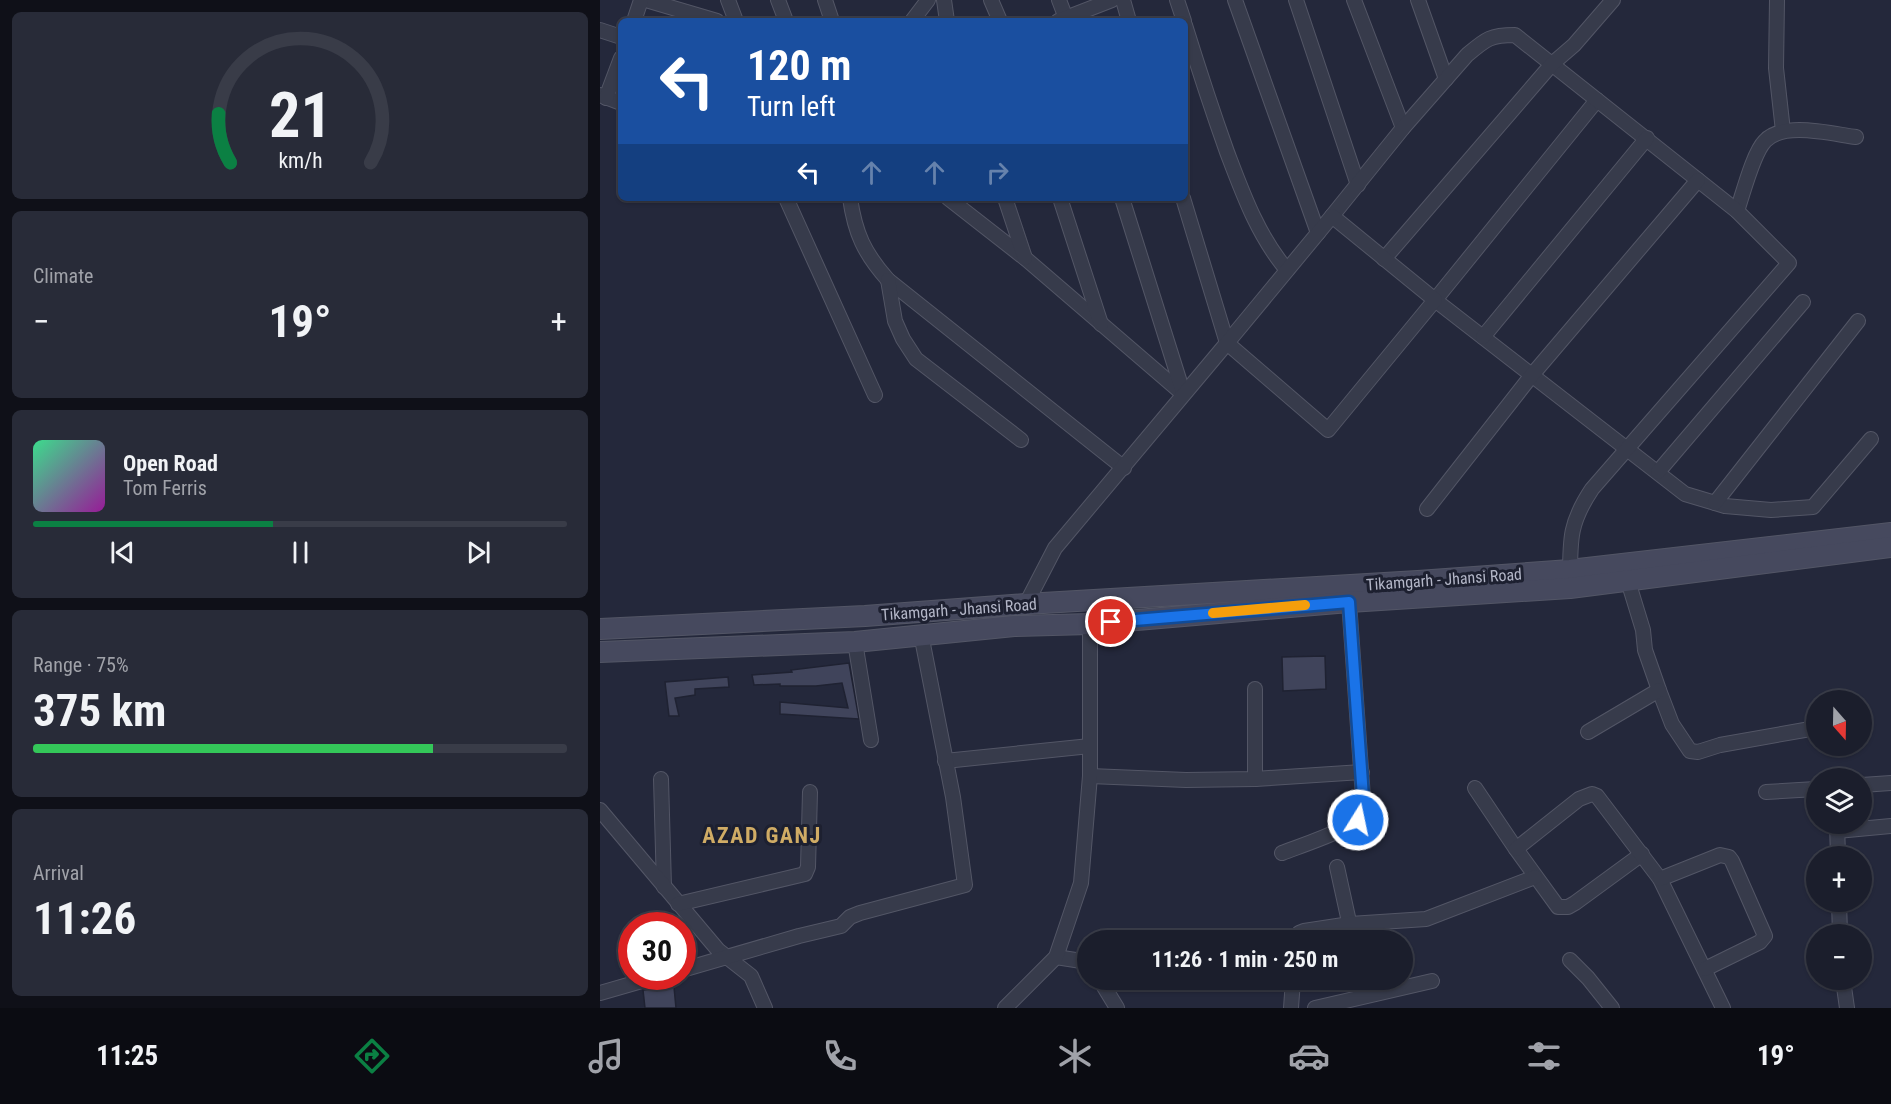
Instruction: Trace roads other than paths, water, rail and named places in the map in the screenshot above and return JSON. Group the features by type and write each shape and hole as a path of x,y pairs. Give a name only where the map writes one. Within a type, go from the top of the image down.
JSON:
{"street":[{"path":"635,18 641,0"},
{"path":"646,0 707,18"},
{"path":"728,0 735,18"},
{"path":"778,0 785,18"},
{"path":"825,0 831,18"},
{"path":"914,18 928,0"},
{"path":"944,0 947,18"},
{"path":"992,0 999,18"},
{"path":"1059,0 1064,18"},
{"path":"1069,18 1112,0"},
{"path":"1123,0 1128,18"},
{"path":"1178,0 1183,18"},
{"path":"1235,0 1318,233"},
{"path":"1354,0 1403,128"},
{"path":"1418,0 1446,79"},
{"path":"1384,259 1552,64 1574,45 1613,0"},
{"path":"1777,0 1776,68 1783,131"},
{"path":"1301,2 1358,185"},
{"path":"600,30 618,36"},
{"path":"1026,603 1055,548 1124,468 1403,128 1467,55 1496,35 1515,35 1737,211 1790,263 1592,489 1572,526 1570,579"},
{"path":"1188,36 1207,98 1249,206 1273,253 1287,270"},
{"path":"618,64 603,97 618,103"},
{"path":"1184,201 1227,343 1328,430 1598,100"},
{"path":"1737,211 1759,150 1766,140 1783,131 1797,130 1856,137"},
{"path":"1483,337 1647,138"},
{"path":"1427,509 1532,375 1698,180"},
{"path":"787,201 875,395"},
{"path":"850,201 854,223 860,239 872,262 888,280 1124,468"},
{"path":"952,201 1026,259 1183,394"},
{"path":"1006,201 1026,259"},
{"path":"1061,201 1101,324"},
{"path":"1123,201 1183,394"},
{"path":"1332,216 1435,300 1629,448 1685,494 1725,506 1771,510 1813,507 1871,439"},
{"path":"888,280 895,321 916,359 1021,440"},
{"path":"1658,472 1803,302"},
{"path":"1715,503 1857,321"},
{"name":"Tikamgarh - Jhansi Road","path":"600,630 865,616 1026,603 1418,582 1570,579 1891,533"},
{"path":"600,652 855,642 1014,626 1090,624 1349,602 1570,579 1629,580 1891,547"},
{"path":"1629,580 1643,630 1645,650 1676,730 1687,748 1694,752 1806,730"},
{"path":"1152,597 1152,618"},
{"path":"1282,853 1351,825 1363,816 1362,772 1349,602"},
{"path":"1005,1008 1056,957 1081,884 1090,776 1090,624"},
{"path":"696,966 841,926 850,917 965,885 953,797 921,634"},
{"path":"855,642 871,740"},
{"path":"1255,689 1255,779"},
{"path":"1588,732 1659,690"},
{"path":"945,761 1090,746"},
{"path":"1090,776 1186,780 1255,779 1362,772"},
{"path":"661,779 664,887"},
{"path":"1872,784 1891,783"},
{"path":"1475,788 1535,877 1554,903 1562,908 1568,907 1642,854"},
{"path":"1766,792 1806,790"},
{"path":"678,904 805,874 808,867 810,792"},
{"path":"1516,849 1579,799 1592,794 1598,796 1660,879 1723,1008"},
{"path":"600,810 718,950 751,976 765,1008"},
{"path":"1872,826 1891,826"},
{"path":"1660,879 1720,855 1729,857 1732,861 1765,936 1760,942 1705,969"},
{"path":"1337,867 1351,930"},
{"path":"1311,930 1350,924 1426,918 1535,877"},
{"path":"1056,957 1077,960"},
{"path":"1570,960 1588,978 1611,1008"},
{"path":"1315,1008 1432,981"},
{"path":"600,993 618,988"},
{"path":"1106,990 1117,1008"},
{"path":"1292,1008 1293,990"},
{"path":"1364,990 1365,996"},
{"path":"1844,990 1847,1008"}],"district":[{"name":"AZAD GANJ","path":"762,835"}]}
